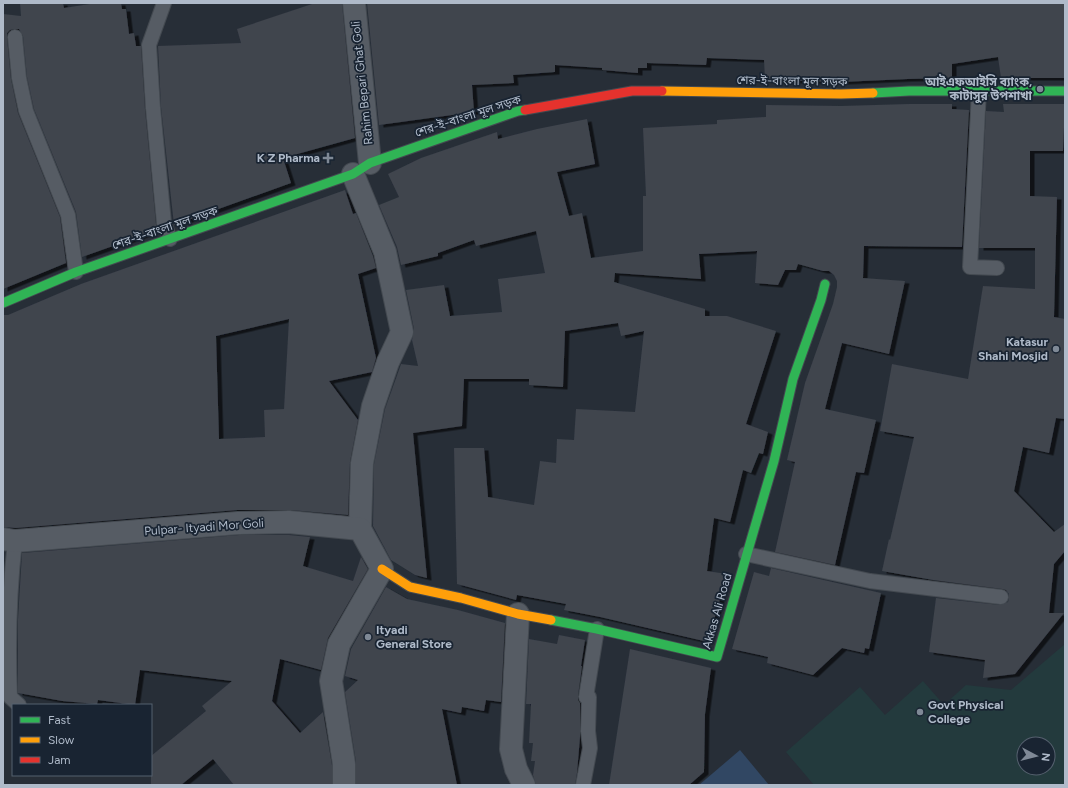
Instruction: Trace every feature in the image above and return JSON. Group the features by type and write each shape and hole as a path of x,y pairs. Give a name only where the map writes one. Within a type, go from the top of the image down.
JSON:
{"street":[{"name":"Rahim Bepari Ghat Goli","path":"354,3 361,168 385,252 402,332 388,362 373,406 362,463 360,529"},
{"name":"শের-ই-বাংলা মূল সড়ক","path":"3,303 76,272 518,111 632,91 841,94 979,90 1065,91"},
{"name":"Akkas Ali Road","path":"382,570 410,586 518,614 597,629 717,657 774,461 793,379 821,300 825,284"},
{"name":"Pulpar- Ityadi Mor Goli","path":"9,540 238,523 289,522 360,529"},
{"path":"344,785 344,764 331,681 339,644 382,570 360,529"},
{"path":"518,614 510,749 516,769 524,785"}],"lane":[{"path":"164,3 149,45 153,108 164,222 170,239"},
{"path":"14,37 19,78 26,111 68,215 76,272"},
{"path":"979,90 970,267 997,268"},
{"path":"9,540 11,572 8,649 10,697 17,704"},
{"path":"746,554 870,581 1001,596"},
{"path":"583,785 590,748 588,731 589,696 586,696 597,629"}],"green space":[{"name":"Govt Physical College","path":"1065,644 1065,785 814,785 786,752 860,687 885,715 923,681 944,705 966,685 1011,690"}],"water":[{"path":"740,750 769,785 699,785"}],"building":[{"path":"20,3 63,3 64,8 96,3 121,3 122,9 126,9 129,34 134,33 136,46 141,46 145,109 156,224 158,230 82,257 76,212 34,109 27,77 23,36 19,29 10,30 7,33 7,38 11,79 18,113 60,217 66,263 3,289 3,14 21,16"},
{"path":"315,3 342,3 355,138 283,158 291,183 174,225 161,107 158,46 241,43 237,29"},
{"path":"367,3 1065,3 1065,78 1001,78 998,57 952,64 952,78 841,82 765,80 764,60 707,58 706,65 647,63 647,68 638,68 638,73 602,70 602,68 555,65 555,72 513,75 514,83 472,85 474,112 379,125"},
{"path":"952,104 952,109 969,110 962,247 864,246 863,278 905,281 889,354 842,343 825,409 876,420 864,473 856,472 835,565 775,552 795,462 787,460 805,383 833,304 837,281 834,275 829,271 823,271 798,264 796,270 785,270 778,285 755,283 757,251 699,254 701,279 615,273 614,282 705,309 705,316 727,316 776,331 746,424 768,432 763,454 759,453 751,473 743,470 730,522 714,518 707,571 727,574 708,642 564,610 566,604 517,595 516,600 457,584 454,448 484,448 488,497 534,505 540,461 556,463 557,439 574,440 576,409 635,412 644,331 621,336 618,323 565,331 563,387 529,385 529,379 464,379 462,426 413,433 427,578 415,575 391,560 373,526 374,464 385,409 401,364 418,366 412,340 414,329 406,290 444,285 450,316 502,312 498,279 545,273 536,231 476,246 474,240 438,253 438,256 401,265 397,247 379,205 399,197 388,174 421,158 497,132 498,139 537,129 587,119 595,164 557,172 569,216 582,213 591,258 643,251 643,196 646,196 643,128 717,124 717,120 766,117 766,105 841,106"},
{"path":"1003,104 1065,104 1063,151 1030,151 1030,196 1057,197 1054,317 1065,319 1065,419 1056,418 1049,453 1023,447 1014,491 1054,532 1065,524 1065,551 1054,564 1049,613 1064,613 1015,674 983,678 985,660 929,652 936,598 1000,605 1008,602 1009,594 1006,590 1002,589 933,580 882,571 914,437 880,431 892,364 968,379 983,286 1035,289 1035,248 979,248 986,111 1004,112"},
{"path":"345,190 353,214 356,213 373,256 376,268 358,274 376,358 372,372 329,381 358,420 350,462 348,515 290,510 238,510 16,528 3,527 3,315 8,315 81,284","holes":["289,319 284,409 264,410 265,437 219,439 216,336"]},
{"path":"239,535 289,535 310,537 303,566 353,581 361,557 368,569 328,638 321,670 280,659 272,701 300,733 323,712 332,765 332,785 234,785 213,759 181,785 151,785 152,755 206,711 202,706 232,681 140,670 135,704 98,700 97,704 62,701 18,693 18,619 22,553"},
{"path":"771,568 881,593 869,649 865,648 864,653 842,648 813,675 767,663 768,657 732,649 754,572 769,576"},
{"path":"386,587 407,599 458,610 505,623 501,702 486,700 484,711 462,707 461,713 442,709 457,785 356,785 356,762 345,692 358,680 345,676 351,649"},
{"path":"559,635 585,640 578,696 580,703 580,737 577,773 575,785 536,785 533,775 535,761 531,761 533,743 529,743 531,704 526,704 529,639 557,644"},
{"path":"630,649 711,668 705,714 704,772 689,785 609,785"}],"traffic: fast":[{"path":"873,93 909,91 1065,91"},
{"path":"3,303 76,272 353,174 370,163 518,111 525,110"},
{"path":"551,620 597,629 717,657 774,461 793,379 821,300 825,284"}],"traffic: slow":[{"path":"662,91 841,94 873,93"},
{"path":"382,569 410,587 461,598 518,614 551,620"}],"traffic: jam":[{"path":"525,110 632,91 662,91"}],"place":[{"name":"আইএফআইসি ব্যাংক, কাটাসুর উপশাখা","path":"1040,89"},
{"name":"K Z Pharma","path":"328,158"},
{"name":"Katasur Shahi Mosjid","path":"1056,349"},
{"name":"Ityadi General Store","path":"368,637"},
{"name":"Govt Physical College","path":"920,712"}]}
